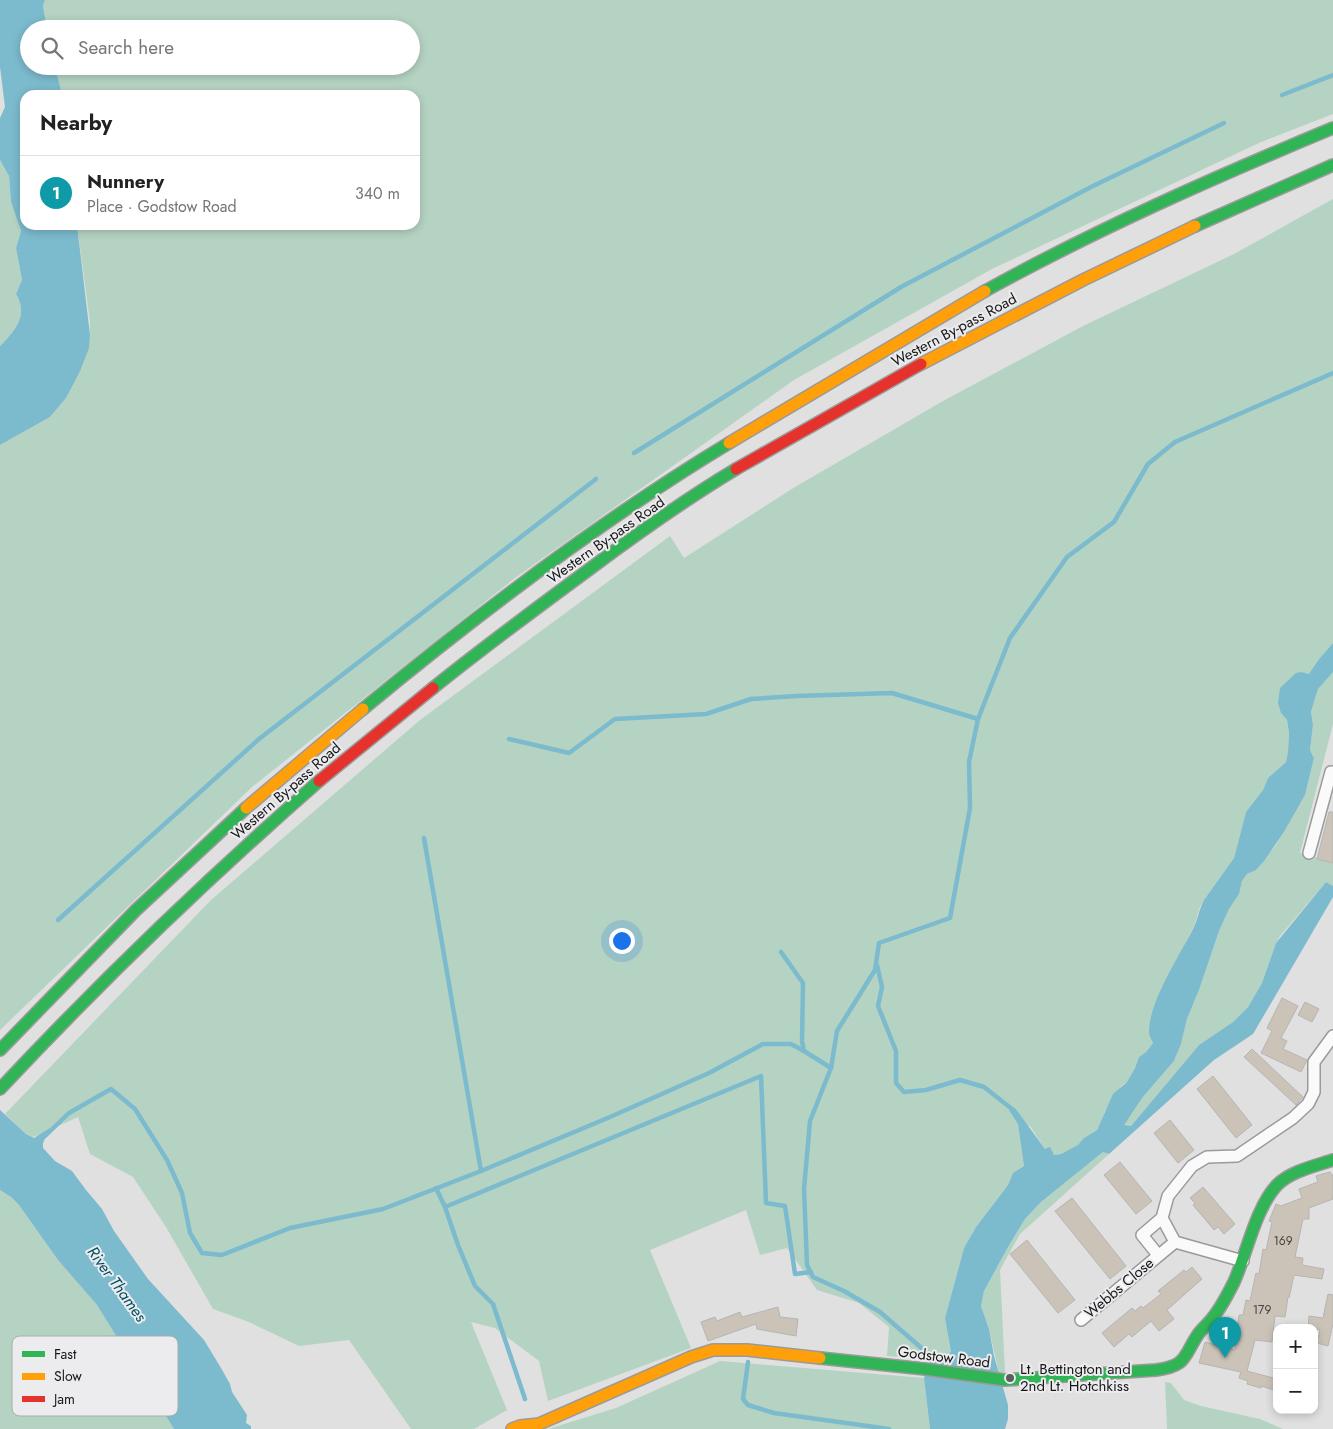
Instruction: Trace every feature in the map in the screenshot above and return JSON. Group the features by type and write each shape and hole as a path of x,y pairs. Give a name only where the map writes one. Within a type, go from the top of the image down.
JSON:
{"main road":[{"name":"Western By-pass Road","path":"0,1050 113,934 227,824 417,664 492,606 586,538 703,459 890,346 1006,279 1137,214 1255,160 1333,128"},
{"name":"Western By-pass Road","path":"1,1088 135,950 236,854 312,786 449,674 599,562 713,484 966,340 1154,244 1265,193 1333,165"},
{"name":"Godstow Road","path":"512,1429 539,1424 691,1357 713,1350 747,1350 925,1369 1006,1380 1156,1370 1178,1365 1187,1357 1200,1331 1222,1304 1243,1261 1256,1223 1278,1184 1290,1177 1333,1160"}],"street":[{"path":"1308,853 1331,772 1333,772"},
{"path":"1243,1261 1175,1242 1162,1218 1168,1196 1192,1166 1207,1156 1237,1156 1293,1118 1308,1104 1314,1092 1314,1062 1333,1036"},
{"name":"Webbs Close","path":"1158,1255 1142,1235 1162,1218"},
{"name":"Webbs Close","path":"1081,1320 1175,1242"}],"green space":[{"path":"45,0 1333,0 1333,114 1261,142 992,269 794,380 515,578 252,787 0,1030 0,445 50,417 66,398 89,348 90,322 78,230 420,230 420,90 61,90 57,75 420,75 420,20 45,20 43,6"},
{"path":"0,160 9,176 11,202 21,231 16,248 22,280 16,294 20,302 21,316 11,335 0,346"},
{"path":"1333,199 1333,643 1319,659 1309,675 1301,672 1281,713 1287,720 1289,733 1286,762 1268,778 1263,790 1246,812 1234,858 1200,907 1194,926 1155,1005 1153,1043 1139,1057 1127,1082 1122,1085 1105,1111 1097,1130 1084,1138 1079,1145 1061,1154 1054,1155 1045,1149 1030,1126 1018,1124 1024,1166 1013,1173 1008,1185 976,1227 964,1248 945,1318 951,1352 929,1359 887,1356 889,1327 859,1303 817,1290 787,1248 760,1255 746,1210 650,1250 691,1348 548,1401 539,1361 495,1328 471,1322 507,1410 474,1429 411,1429 349,1340 299,1346 249,1322 213,1309 166,1227 133,1177 90,1154 78,1117 32,1137 5,1114 211,900 420,720 670,536 684,558 795,487 943,401 1083,326 1234,254"},
{"path":"1333,672 1333,724 1300,853 1333,862 1333,886 1326,882 1280,936 1262,983 1248,1007 1233,1022 1199,1045 1131,1126 1123,1125 1141,1099 1174,1061 1219,931 1229,909 1239,894 1242,881 1247,874 1256,870 1275,846 1305,795 1314,758 1310,750 1313,725 1311,712 1318,689"},
{"path":"1103,1152 1109,1154 1020,1234 1000,1270 1005,1372 999,1373 989,1329 981,1306 984,1291 1025,1219 1041,1202"},
{"path":"0,1190 19,1205 58,1260 97,1305 116,1336 12,1336 12,1416 166,1416 174,1429 0,1429"},
{"path":"720,1361 924,1378 930,1429 548,1429 616,1408"},
{"path":"1165,1382 1171,1383 1184,1400 1201,1406 1260,1419 1283,1429 1167,1429"}],"water":[{"path":"0,0 45,0 43,6 45,20 20,20 20,75 57,75 61,90 20,90 20,228 11,202 9,176 0,160 0,118 5,107 0,67"},
{"path":"78,230 90,335 89,348 66,398 50,417 0,445 0,346 11,334 21,316 20,302 16,294 22,280 16,248 21,231"},
{"path":"1333,643 1333,672 1318,689 1311,712 1313,725 1310,750 1314,758 1305,795 1284,832 1264,861 1256,870 1247,874 1242,881 1239,894 1229,909 1219,931 1174,1061 1142,1098 1124,1125 1131,1126 1199,1045 1233,1022 1248,1007 1262,983 1276,943 1326,882 1333,886 1333,897 1253,1034 1214,1060 1109,1154 1103,1152 1041,1202 1025,1219 984,1291 981,1306 989,1329 994,1356 1008,1405 1008,1419 1005,1429 930,1429 924,1378 929,1359 951,1352 945,1318 964,1248 976,1227 1008,1185 1013,1173 1024,1166 1018,1124 1009,1110 1015,1108 1045,1149 1050,1147 1054,1155 1061,1154 1078,1145 1084,1138 1097,1130 1113,1094 1127,1082 1139,1057 1153,1043 1149,1033 1150,1020 1159,993 1193,929 1204,900 1234,858 1246,812 1263,790 1268,778 1286,762 1289,733 1287,720 1281,713 1278,703 1280,688 1296,673 1309,674"},
{"name":"River Thames","path":"0,1110 26,1134 34,1138 50,1128 43,1143 43,1148 55,1161 72,1171 102,1209 114,1231 148,1279 204,1340 230,1384 232,1392 247,1415 246,1423 251,1426 251,1429 174,1429 166,1416 178,1416 178,1336 116,1336 97,1305 58,1260 19,1205 0,1190"}],"building":[{"path":"1329,812 1333,812 1333,863 1317,859"},
{"path":"1282,998 1298,1006 1281,1038 1287,1041 1283,1049 1307,1060 1301,1072 1261,1053 1272,1031 1267,1028"},
{"path":"1305,1002 1319,1009 1312,1022 1298,1015"},
{"path":"1252,1049 1303,1097 1296,1105 1244,1057"},
{"path":"1213,1076 1252,1125 1236,1138 1197,1089"},
{"path":"1170,1120 1194,1150 1178,1163 1154,1133"},
{"path":"1120,1162 1152,1201 1136,1214 1104,1175"},
{"path":"1330,1172 1333,1176 1333,1199 1309,1208 1309,1219 1303,1219 1295,1257 1303,1258 1302,1265 1324,1269 1322,1279 1294,1275 1285,1317 1275,1316 1272,1342 1255,1340 1247,1371 1273,1378 1273,1390 1247,1384 1248,1381 1239,1378 1241,1372 1199,1363 1205,1342 1235,1350 1239,1315 1243,1315 1246,1300 1250,1301 1256,1273 1259,1274 1263,1249 1266,1250 1272,1222 1269,1221 1276,1204 1281,1206 1302,1198 1299,1189 1318,1182 1316,1176"},
{"path":"1203,1187 1235,1224 1224,1234 1218,1227 1214,1230 1193,1205 1195,1203 1190,1198"},
{"path":"1072,1198 1126,1266 1110,1279 1055,1211"},
{"path":"1027,1240 1075,1300 1058,1313 1010,1254"},
{"path":"1192,1267 1202,1279 1167,1310 1174,1319 1159,1331 1151,1321 1132,1337 1129,1334 1114,1347 1102,1333 1132,1308 1135,1311 1141,1306 1143,1308 1161,1294 1158,1291 1184,1270 1186,1272"},
{"path":"1328,1294 1333,1295 1333,1324 1328,1346 1318,1343 1320,1330 1318,1330 1318,1324 1308,1324 1309,1316 1323,1318"},
{"path":"778,1307 780,1317 798,1319 796,1336 757,1329 756,1324 708,1341 701,1322 715,1317 717,1321 740,1312 742,1317"}],"waterway":[{"path":"1282,95 1333,75"},
{"path":"634,453 901,287 1091,187 1224,123"},
{"path":"978,719 1010,638 1067,557 1114,522 1148,464 1175,442 1333,373"},
{"path":"58,920 259,739 596,479"},
{"path":"509,739 569,753 615,719 706,714 751,699 796,696 892,693 978,719 969,762 970,808 950,918 879,943 875,970 837,1031 831,1068 810,1121 804,1189 807,1265 813,1277 844,1291 880,1312 926,1352 943,1359"},
{"path":"424,838 481,1171"},
{"path":"781,952 803,983 802,1041 804,1051 831,1068"},
{"path":"877,965 882,987 878,1006 896,1051 896,1083 904,1092 926,1090 960,1080 984,1087 1012,1109 1015,1114"},
{"path":"45,1136 69,1113 111,1089 135,1109 167,1160 182,1193 190,1233 202,1253 222,1255 290,1228 383,1209 481,1171 709,1073 763,1044 791,1044 804,1051"},
{"path":"445,1207 761,1076 766,1203 785,1206 795,1274 811,1272"},
{"path":"436,1188 475,1286 493,1304 525,1399"},
{"path":"748,1362 743,1399 748,1405 774,1413 889,1429"}],"traffic: fast":[{"path":"985,291 1113,225 1245,165 1333,128"},
{"path":"1195,226 1333,165"},
{"path":"363,709 541,569 634,504 729,443"},
{"path":"433,688 626,542 736,469"},
{"path":"0,1089 156,931 236,855 319,781"},
{"path":"0,1050 136,910 246,808"},
{"path":"820,1358 1005,1380 1156,1370 1174,1366 1184,1359 1199,1333 1225,1300 1239,1270 1257,1219 1269,1195 1277,1185 1289,1176 1333,1160"}],"traffic: slow":[{"path":"921,364 1083,280 1195,226"},
{"path":"729,443 985,291"},
{"path":"246,808 363,709"},
{"path":"512,1429 539,1424 691,1357 713,1350 747,1350 820,1358"}],"traffic: jam":[{"path":"736,469 921,364"},
{"path":"319,781 433,688"}],"place":[{"name":"Nunnery","path":"1225,1358"},
{"name":"Lt. Bettington and 2nd Lt. Hotchkiss","path":"1010,1378"}]}
